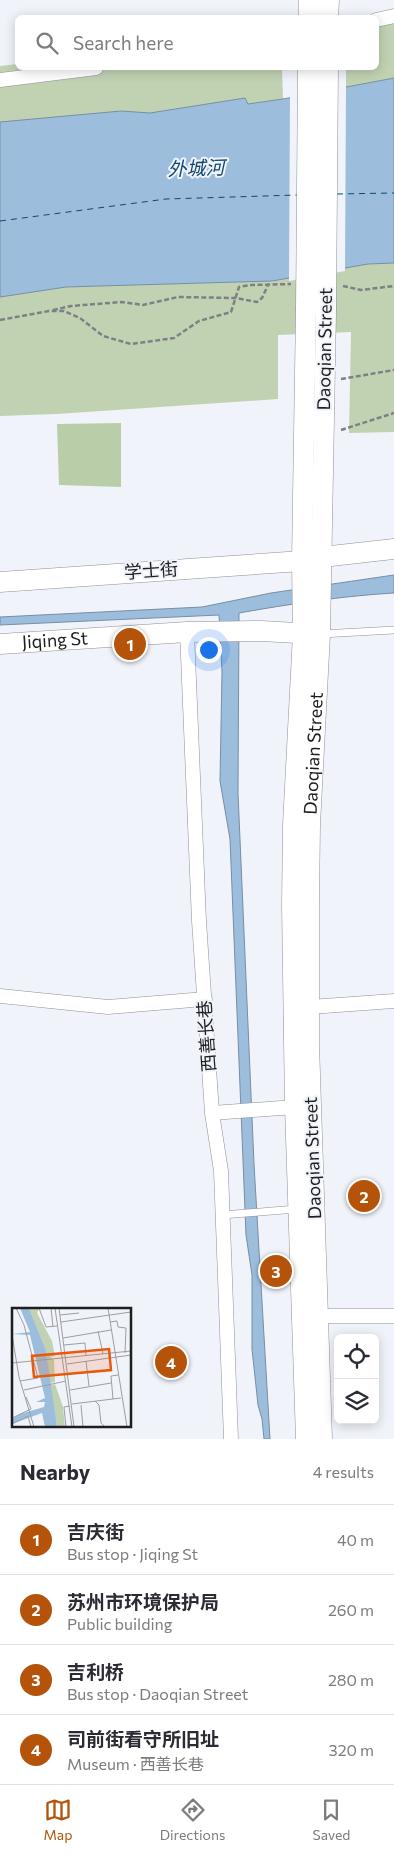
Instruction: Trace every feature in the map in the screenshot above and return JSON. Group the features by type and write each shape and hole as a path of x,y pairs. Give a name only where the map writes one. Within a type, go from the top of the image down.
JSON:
{"main road":[{"path":"309,0 309,15"},
{"path":"328,15 329,0"},
{"name":"Daoqian Street","path":"308,70 316,310 324,382 322,557"},
{"name":"Daoqian Street","path":"322,1439 310,1007 312,606 308,573 316,310 328,70"},
{"name":"学士街","path":"0,582 308,573 322,557 394,549"},
{"name":"Jiqing St","path":"0,644 187,632 261,631 312,634"},
{"name":"Daoqian Street","path":"306,1439 295,1107 292,914 293,825 312,634"}],"street":[{"path":"379,19 394,16"},
{"path":"0,80 80,70"},
{"name":"西善长巷","path":"187,632 199,921 212,1113 221,1171 231,1439"},
{"path":"0,996 108,1007 205,999"},
{"path":"310,1007 394,1001"},
{"path":"212,1113 295,1107"},
{"path":"318,1316 394,1316"}],"lane":[{"path":"312,634 394,630"},
{"path":"222,1216 299,1208"}],"path":[{"path":"49,311 64,311 80,318 104,336 131,344 174,338 199,321 231,312 239,287 300,283"},
{"path":"0,320 71,306 122,302 143,305 178,297 236,298 257,302 262,298 268,285"},
{"path":"336,285 361,290 394,286"},
{"path":"324,382 394,370"},
{"path":"324,436 394,413"}],"green space":[{"path":"394,20 394,78 346,87 346,70 379,70 379,24"},
{"path":"15,64 15,70 282,70 283,99 247,104 245,98 150,113 121,111 0,122 0,66"},
{"path":"394,263 394,432 349,433 351,332 278,335 278,399 0,416 0,297 66,287 272,281 368,264"},
{"path":"121,423 121,487 59,485 57,424"}],"water":[{"name":"外城河","path":"394,78 394,263 368,264 272,281 66,287 0,297 0,122 121,111 150,113 245,98 248,104"},
{"path":"394,575 394,593 277,606 239,613 238,793 254,1164 270,1439 264,1439 252,1349 252,1275 246,1235 230,839 220,781 222,672 219,615 0,625 0,617 202,607 271,593"}],"pier":[{"path":"346,84 345,271 289,281 290,95"}],"ferry route":[{"path":"337,194 394,193"},
{"path":"0,221 166,199 298,195"}],"place":[{"name":"吉庆街","path":"130,644"},
{"name":"苏州市环境保护局","path":"364,1196"},
{"name":"吉利桥","path":"276,1271"},
{"name":"司前街看守所旧址","path":"171,1362"}]}
